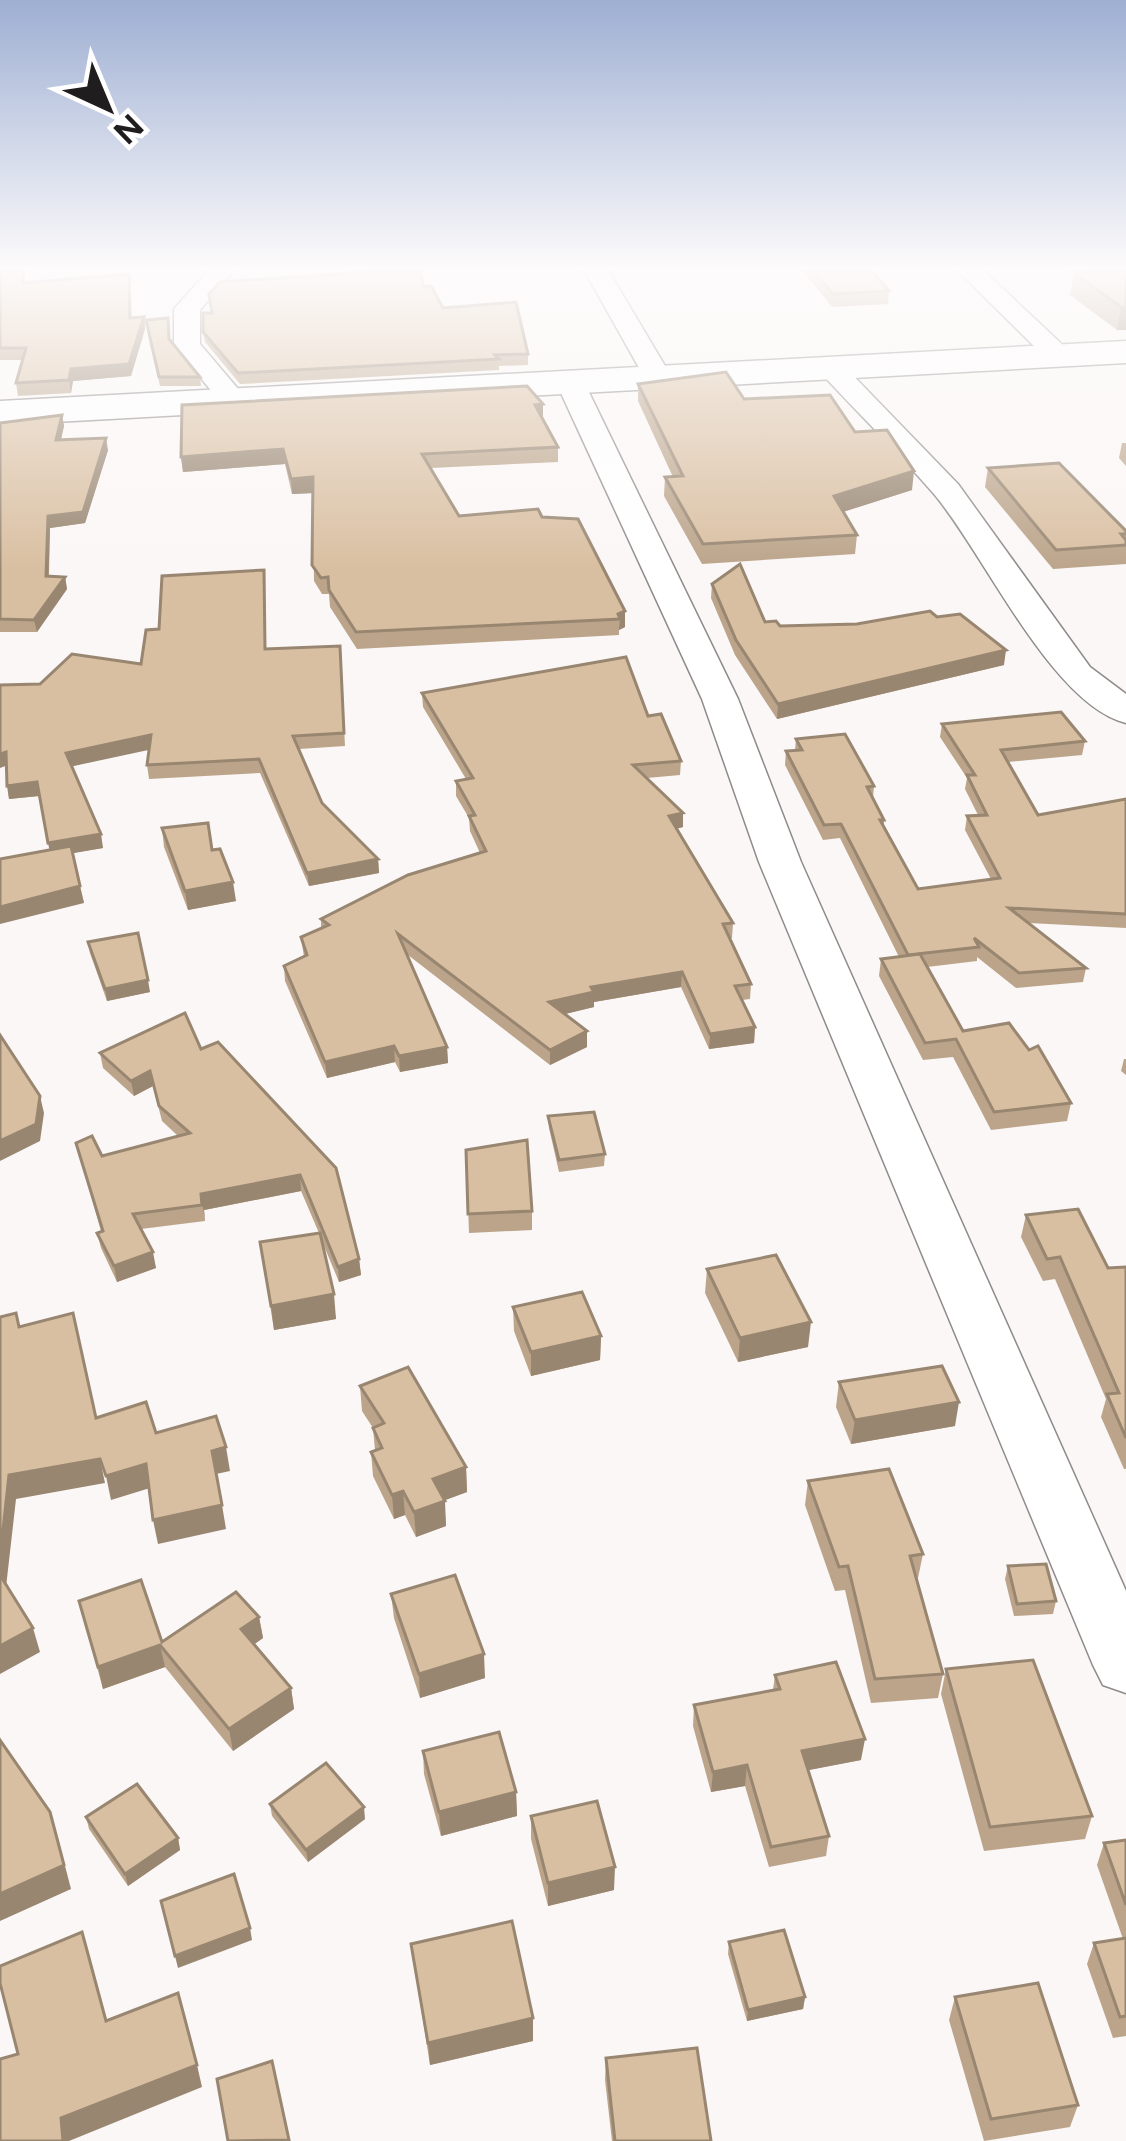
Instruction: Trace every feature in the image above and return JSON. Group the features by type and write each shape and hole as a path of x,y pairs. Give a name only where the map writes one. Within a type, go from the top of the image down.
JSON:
{"main road":[{"path":"0,412 236,403 774,370"}],"street":[{"path":"208,370 236,403"},
{"path":"653,370 657,376"},
{"path":"833,370 947,490 1077,675 1126,712"},
{"path":"569,380 721,699 780,862 1126,1665"}],"building":[{"path":"20,370 71,370 69,380 16,383"},
{"path":"157,370 194,370 200,377 159,377"},
{"path":"235,370 296,370 238,373"},
{"path":"726,372 744,399 830,395 855,432 887,430 914,471 834,496 857,535 703,544 665,477 683,476 638,384"},
{"path":"527,386 543,404 535,405 558,447 422,454 459,516 538,509 542,517 578,519 625,611 618,614 620,619 356,632 329,590 328,577 321,578 312,565 313,477 291,479 283,449 181,457 182,405"},
{"path":"62,415 56,440 106,438 83,512 48,516 46,576 65,577 34,620 0,619 0,423"},
{"path":"1059,463 1126,531 1121,534 1126,545 1056,550 988,468"},
{"path":"740,564 765,622 776,621 780,626 857,624 930,611 937,617 960,614 1006,650 778,704 736,640 712,584"},
{"path":"264,570 265,649 340,646 344,733 293,736 322,803 378,859 307,873 259,759 147,765 151,735 66,753 101,834 48,843 37,782 7,786 6,752 0,754 0,685 40,684 72,654 141,664 146,630 159,629 162,576"},
{"path":"626,657 648,716 661,714 681,761 633,765 683,813 669,816 733,923 723,924 751,984 735,986 755,1027 710,1034 682,972 591,987 594,992 549,1002 587,1031 550,1050 398,934 447,1047 399,1056 394,1046 325,1062 284,966 307,955 301,937 329,925 321,919 408,875 486,851 469,816 475,815 456,781 473,778 422,693"},
{"path":"1061,712 1085,741 1001,750 1038,815 1126,799 1126,914 1009,908 1086,968 1019,973 974,938 979,947 908,955 841,824 824,825 786,751 802,750 796,739 845,734 874,786 867,787 884,820 880,820 918,889 1000,878 967,816 987,815 967,775 975,775 942,724"},
{"path":"208,823 212,850 220,849 233,882 185,891 162,828"},
{"path":"71,846 80,886 0,907 0,859"},
{"path":"138,933 148,980 105,989 88,942"},
{"path":"920,954 963,1031 1009,1023 1029,1050 1038,1046 1071,1103 994,1112 956,1039 925,1043 881,959"},
{"path":"185,1013 201,1049 218,1042 336,1168 359,1259 338,1267 300,1175 201,1194 202,1205 133,1214 153,1252 114,1266 97,1233 103,1231 76,1143 92,1136 102,1156 190,1133 159,1106 150,1071 131,1081 100,1053"},
{"path":"0,1035 40,1096 36,1124 0,1141"},
{"path":"594,1112 605,1154 559,1160 548,1116"},
{"path":"527,1140 532,1211 468,1214 466,1150"},
{"path":"1078,1209 1108,1268 1126,1267 1126,1438 1107,1394 1119,1393 1060,1257 1047,1259 1026,1215"},
{"path":"320,1233 334,1294 271,1306 260,1242"},
{"path":"776,1255 811,1322 740,1338 707,1269"},
{"path":"582,1292 601,1336 531,1352 513,1307"},
{"path":"16,1313 19,1327 73,1313 96,1418 146,1402 156,1433 216,1416 226,1447 212,1451 222,1505 153,1520 146,1464 106,1476 100,1459 9,1475 0,1557 0,1317"},
{"path":"942,1366 959,1402 855,1420 839,1382"},
{"path":"408,1367 466,1467 433,1479 445,1501 414,1512 403,1491 392,1495 371,1452 382,1448 373,1428 384,1423 360,1386"},
{"path":"889,1469 923,1554 910,1556 943,1674 875,1679 848,1566 839,1567 808,1481"},
{"path":"1046,1564 1056,1601 1017,1604 1008,1566"},
{"path":"0,1575 33,1628 0,1646"},
{"path":"455,1575 484,1654 419,1674 391,1594"},
{"path":"141,1580 162,1642 236,1592 259,1617 241,1629 291,1688 229,1729 160,1645 98,1667 79,1601"},
{"path":"1033,1660 1092,1816 990,1827 946,1669"},
{"path":"836,1662 865,1739 802,1751 829,1836 771,1847 747,1765 713,1772 694,1705 780,1689 775,1675"},
{"path":"499,1732 516,1792 439,1812 423,1751"},
{"path":"0,1740 50,1812 64,1865 0,1894"},
{"path":"326,1763 364,1807 306,1850 270,1804"},
{"path":"137,1784 178,1838 125,1874 86,1817"},
{"path":"597,1801 615,1867 548,1883 531,1816"},
{"path":"1126,1840 1126,1905 1104,1843"},
{"path":"234,1874 250,1928 175,1956 161,1901"},
{"path":"512,1921 533,2018 428,2043 411,1944"},
{"path":"784,1930 805,1997 748,2010 729,1942"},
{"path":"82,1932 106,2021 178,1993 197,2065 61,2118 63,2141 0,2141 0,2059 18,2054 0,1966"},
{"path":"1126,1938 1126,2016 1120,2017 1094,1943"},
{"path":"1038,1983 1078,2105 991,2119 955,1997"},
{"path":"697,2048 711,2141 615,2141 606,2058"},
{"path":"272,2061 289,2140 228,2141 217,2079"}]}
